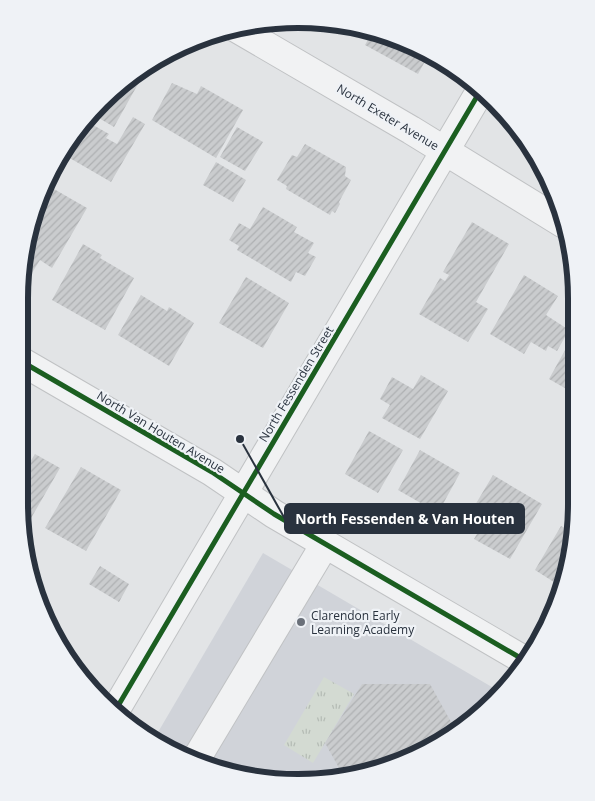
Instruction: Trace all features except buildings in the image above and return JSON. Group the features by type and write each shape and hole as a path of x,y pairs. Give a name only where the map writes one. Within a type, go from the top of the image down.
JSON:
{"street":[{"name":"North Exeter Avenue","path":"245,33 445,151 555,219"},
{"name":"North Fessenden Street","path":"118,705 477,96"},
{"name":"North Van Houten Avenue","path":"28,365 212,472 325,544 520,657"},
{"path":"199,755 325,544"}],"shaded area":[{"name":"Clarendon Early Learning Academy","path":"263,553 494,688 462,718 417,746 384,759 333,771 298,774 245,768 194,753 157,734"}],"green space":[{"path":"324,677 354,694 313,763 284,745"}],"cycle path":[{"path":"118,705 477,96"},
{"path":"28,365 212,472 274,514 520,657"}],"place":[{"name":"North Fessenden & Van Houten","path":"240,439"},
{"name":"Clarendon Early Learning Academy","path":"301,622"}]}
